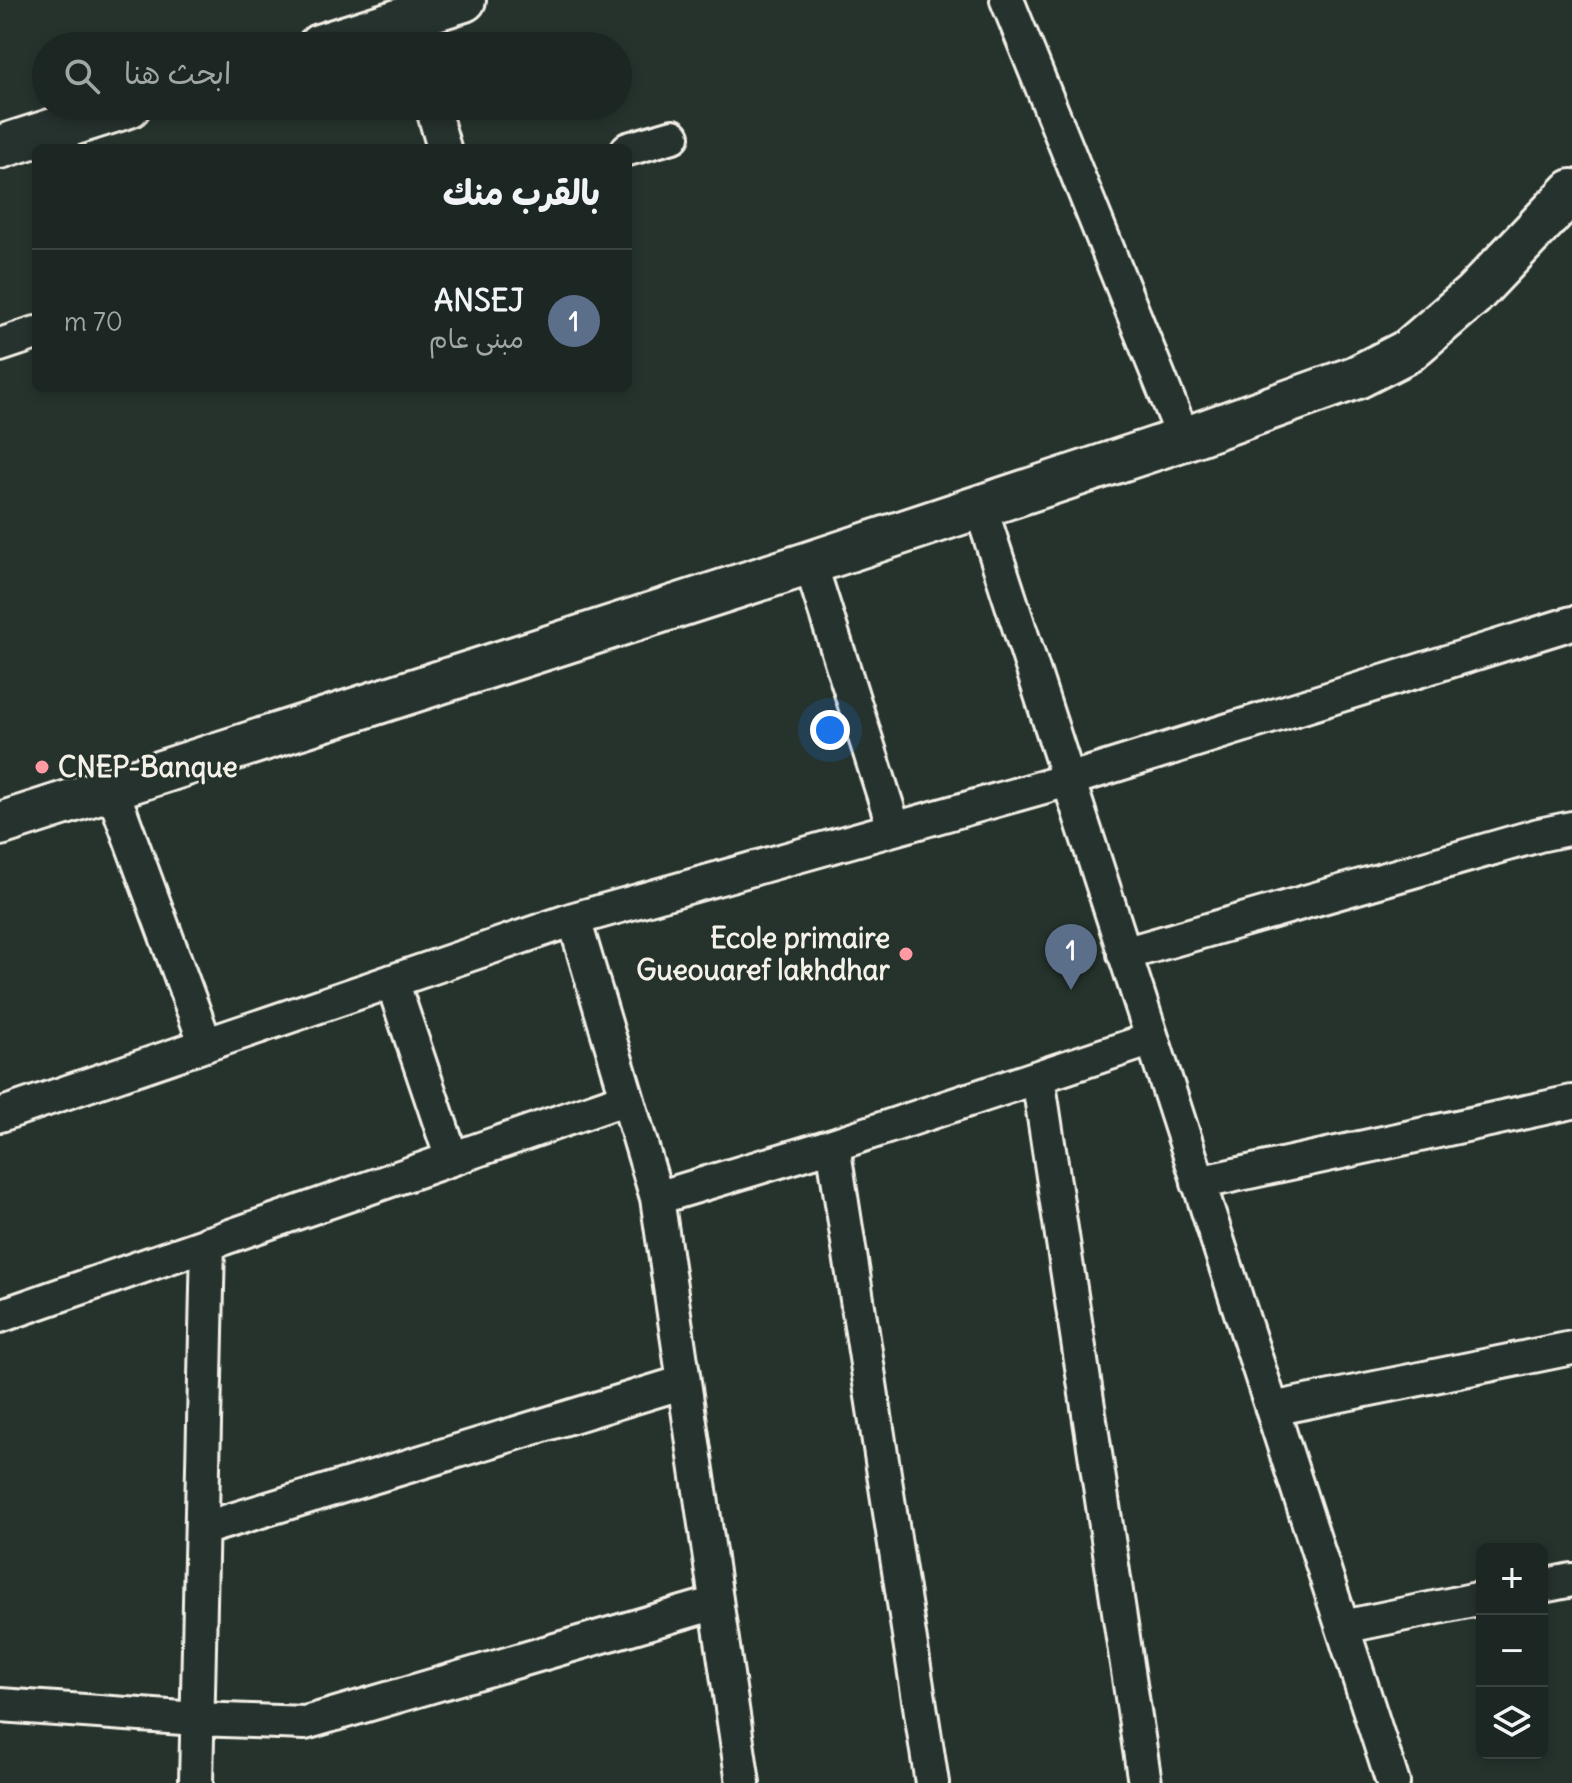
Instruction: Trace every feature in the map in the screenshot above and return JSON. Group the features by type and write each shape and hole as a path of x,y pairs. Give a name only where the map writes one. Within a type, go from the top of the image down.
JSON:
{"main road":[{"path":"413,32 464,0"},
{"path":"0,147 85,120"},
{"path":"0,824 810,563 1184,439 1357,377 1408,351 1473,295 1572,191"}],"street":[{"path":"1007,0 1184,439"},
{"path":"436,120 443,144"},
{"path":"632,148 673,136"},
{"path":"0,345 32,334"},
{"path":"980,506 1393,1783"},
{"path":"810,563 894,828"},
{"path":"0,1115 574,919 1068,780 1572,623"},
{"path":"112,789 206,1045"},
{"path":"1124,954 1572,828"},
{"path":"574,919 657,1198 743,1783"},
{"path":"392,981 452,1159"},
{"path":"657,1198 833,1145 1152,1039"},
{"path":"1038,1077 1145,1783"},
{"path":"0,1316 627,1098"},
{"path":"1198,1183 1572,1102"},
{"path":"833,1145 932,1783"},
{"path":"196,1783 208,1243"},
{"path":"1272,1409 1572,1348"},
{"path":"202,1529 684,1382"},
{"path":"1548,1585 1572,1580"},
{"path":"1343,1627 1476,1599"},
{"path":"0,1705 305,1723 716,1603"}],"place":[{"name":"CNEP-Banque","path":"42,767"},
{"name":"Ecole primaire Gueouaref lakhdhar","path":"906,954"},
{"name":"ANSEJ","path":"1071,990"}]}
